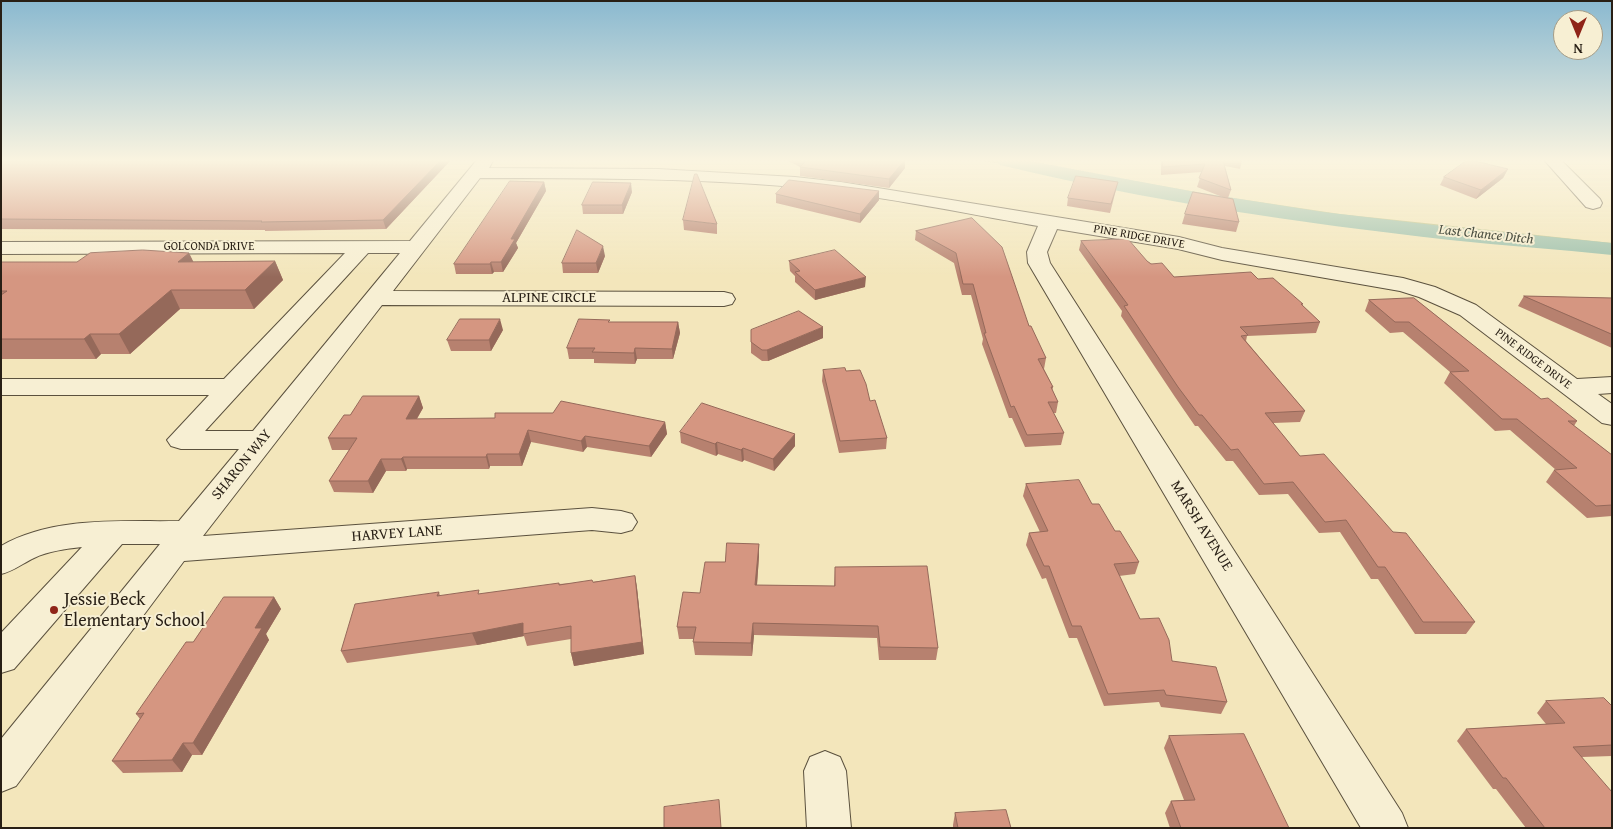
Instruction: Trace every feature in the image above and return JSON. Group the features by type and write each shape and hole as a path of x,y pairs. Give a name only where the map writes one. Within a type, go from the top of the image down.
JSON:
{"street":[{"name":"SHARON WAY","path":"1,772 181,542 454,200"},
{"name":"PINE RIDGE DRIVE","path":"919,200 1179,243 1222,254 1403,285 1427,292 1468,310 1612,418"},
{"path":"1590,200 1593,203"},
{"name":"MARSH AVENUE","path":"1050,221 1037,252 1039,263 1386,828"},
{"path":"262,440 181,440 363,247"},
{"name":"GOLCONDA DRIVE","path":"1,248 416,247"},
{"name":"ALPINE CIRCLE","path":"375,298 724,299"},
{"path":"1571,387 1612,386"},
{"path":"1,388 231,388"},
{"name":"HARVEY LANE","path":"1,562 11,555 40,542 75,535 112,534 181,542 592,519 621,522"},
{"path":"1,658 112,534"},
{"path":"825,771 828,828"}],"green space":[{"path":"1204,200 1245,200 1340,214 1612,243 1612,252 1454,236"}],"building":[{"path":"1,200 403,200 383,220 261,222 1,219"},
{"path":"497,200 534,200 511,239 515,239 501,262 491,262 490,264 454,264"},
{"path":"585,200 624,200 622,205 582,205"},
{"path":"688,200 707,200 717,224 683,220"},
{"path":"800,200 872,200 860,214"},
{"path":"1080,200 1112,200 1111,204"},
{"path":"1190,200 1233,200 1239,222 1185,214"},
{"path":"972,218 1002,247 1029,326 1031,326 1046,358 1038,359 1053,387 1051,387 1058,402 1048,402 1064,433 1027,435 1014,406 1011,407 984,333 986,333 973,284 963,284 956,253 916,231"},
{"path":"577,230 603,246 596,263 562,263"},
{"path":"1128,239 1147,261 1151,264 1162,263 1174,277 1251,272 1258,279 1273,278 1303,304 1301,304 1320,322 1240,327 1248,335 1241,336 1305,411 1265,413 1300,456 1324,454 1393,532 1406,533 1475,622 1423,622 1385,567 1378,567 1346,520 1325,522 1293,482 1264,484 1238,449 1231,450 1202,415 1199,415 1124,306 1128,305 1081,241"},
{"path":"143,250 189,253 178,262 275,261 245,290 171,290 119,334 90,334 84,339 1,339 1,295 7,291 1,291 1,262 77,262 90,253"},
{"path":"835,250 866,277 815,290 795,272 800,271 789,261"},
{"path":"1524,296 1612,298 1612,334"},
{"path":"1414,298 1541,399 1548,398 1577,421 1568,421 1612,455 1612,505 1596,506 1554,470 1577,468 1517,419 1502,419 1450,372 1469,371 1409,322 1395,322 1369,300"},
{"path":"799,311 823,327 767,350 762,350 751,342 751,330"},
{"path":"460,319 500,319 489,340 447,340"},
{"path":"579,319 610,320 608,322 678,322 672,349 635,348 634,353 592,352 595,348 567,348"},
{"path":"845,368 846,371 860,370 870,401 875,400 887,438 840,441 823,370"},
{"path":"363,396 419,396 406,419 495,418 495,413 553,413 561,401 665,422 649,446 585,436 581,441 528,430 519,454 487,454 486,457 403,457 401,459 381,459 368,481 329,481 357,438 328,438 344,415 350,415"},
{"path":"702,403 795,434 773,459 743,448 741,450 717,442 715,444 680,432"},
{"path":"1079,480 1092,504 1099,504 1115,531 1120,531 1139,562 1114,564 1140,619 1159,618 1169,640 1172,661 1216,667 1227,702 1166,695 1164,690 1108,694 1081,626 1072,626 1049,566 1044,566 1029,533 1048,531 1026,484"},
{"path":"727,543 759,544 755,585 835,586 835,567 927,566 938,648 880,647 878,626 753,623 751,643 693,642 696,627 677,627 683,592 700,593 705,562 725,562"},
{"path":"635,576 642,642 571,653 571,626 523,634 523,623 472,633 341,651 355,604 439,592 437,596 479,590 478,594 559,583 559,585 592,580 593,582"},
{"path":"224,597 274,597 255,628 262,628 193,743 183,743 172,760 112,761 144,713 136,714 186,642 193,642"},
{"path":"1604,698 1612,706 1612,745 1573,747 1612,792 1612,828 1545,828 1506,778 1503,778 1466,729 1565,723 1546,701"},
{"path":"1244,734 1289,828 1181,828 1171,801 1195,800 1169,736"},
{"path":"719,800 721,828 664,828 664,807"},
{"path":"1006,810 1011,828 958,828 955,813"}],"waterway":[{"name":"Last Chance Ditch","path":"1206,200 1323,218 1450,234 1612,249"}],"place":[{"name":"Jessie Beck Elementary School","path":"54,610"}]}
